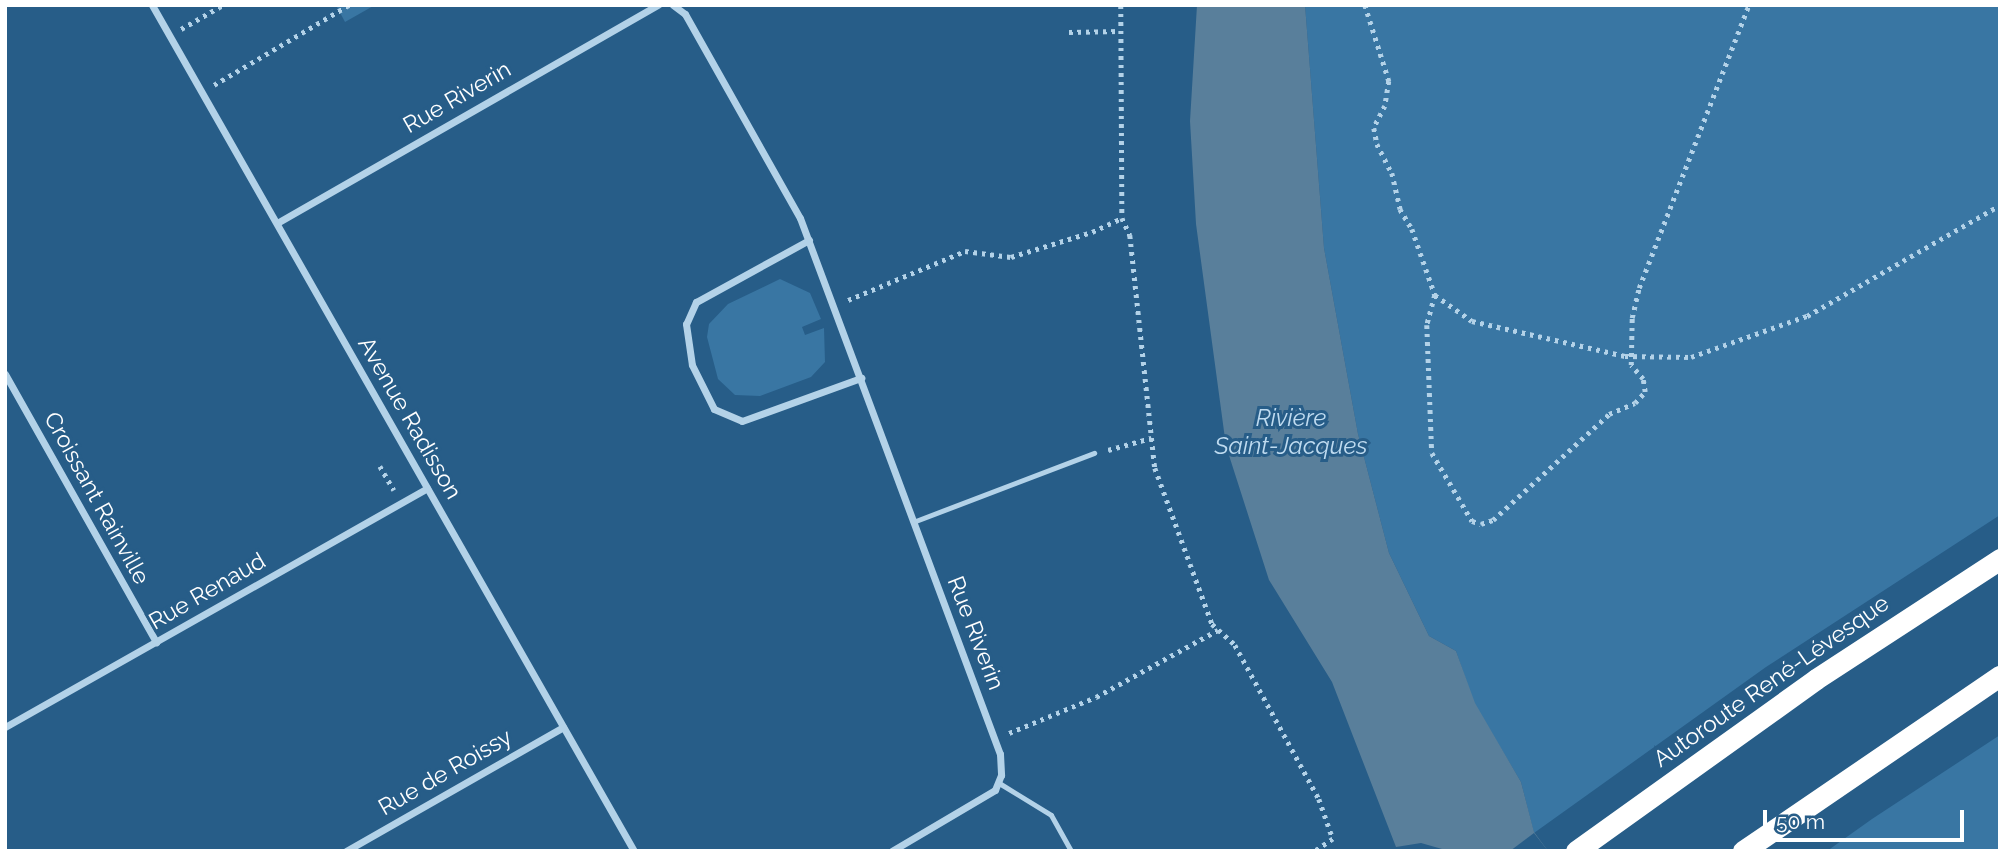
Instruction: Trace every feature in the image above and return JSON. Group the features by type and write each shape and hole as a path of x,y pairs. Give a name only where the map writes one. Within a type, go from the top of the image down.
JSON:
{"highway":[{"name":"Autoroute René-Lévesque","path":"1576,851 1839,663 2000,559"},
{"path":"1744,851 2000,676"}],"street":[{"name":"Avenue Radisson","path":"152,5 634,851"},
{"name":"Rue Riverin","path":"276,223 658,5"},
{"name":"Rue Riverin","path":"673,5 685,14 758,137 809,240 995,739 1001,767 999,783"},
{"path":"809,240 696,302 686,324 692,365 713,409 743,421 861,378"},
{"name":"Croissant Rainville","path":"5,373 156,642"},
{"name":"Rue Renaud","path":"5,727 427,488"},
{"name":"Rue de Roissy","path":"346,851 563,727"},
{"path":"892,851 976,803 999,783"}],"lane":[{"path":"913,522 1094,453"},
{"path":"999,783 1051,815 1071,851"}],"path":[{"path":"202,93 349,5"},
{"path":"1121,5 1122,218 1130,235 1155,468 1218,630 1235,645 1319,799 1333,839 1315,851"},
{"path":"1365,5 1389,81 1385,106 1374,128 1377,144 1392,173 1400,209 1412,229 1435,295 1427,324 1432,453 1472,521 1481,524 1493,520 1609,414 1634,403 1645,392 1643,379 1631,365 1632,318 1639,288 1749,5"},
{"path":"1069,32 1120,31"},
{"path":"1435,295 1472,321 1632,356 1691,356 1807,316 2000,205"},
{"path":"834,306 965,251 1011,257 1092,232 1122,218"},
{"path":"1094,453 1151,439"},
{"path":"380,466 401,502"},
{"path":"995,739 1096,697 1218,630"}],"shaded area":[{"path":"336,5 375,5 345,22"},
{"path":"1305,5 2000,5 2000,515 1766,667 1534,833 1521,782 1474,703 1456,651 1429,636 1389,553 1358,434 1324,248"},
{"path":"780,279 810,293 821,319 802,327 805,335 824,328 825,362 811,377 760,396 735,395 718,379 707,337 709,324 728,304"},
{"path":"2000,735 2000,851 1827,851 1872,819"}],"water":[{"name":"Rivière Saint-Jacques","path":"1197,5 1305,5 1324,248 1358,434 1389,553 1429,636 1456,651 1475,703 1521,782 1534,832 1548,851 1449,851 1421,843 1396,847 1332,682 1269,580 1226,446 1196,224 1190,121"}],"pier":[{"path":"1534,833 1548,851 1510,851"}]}
